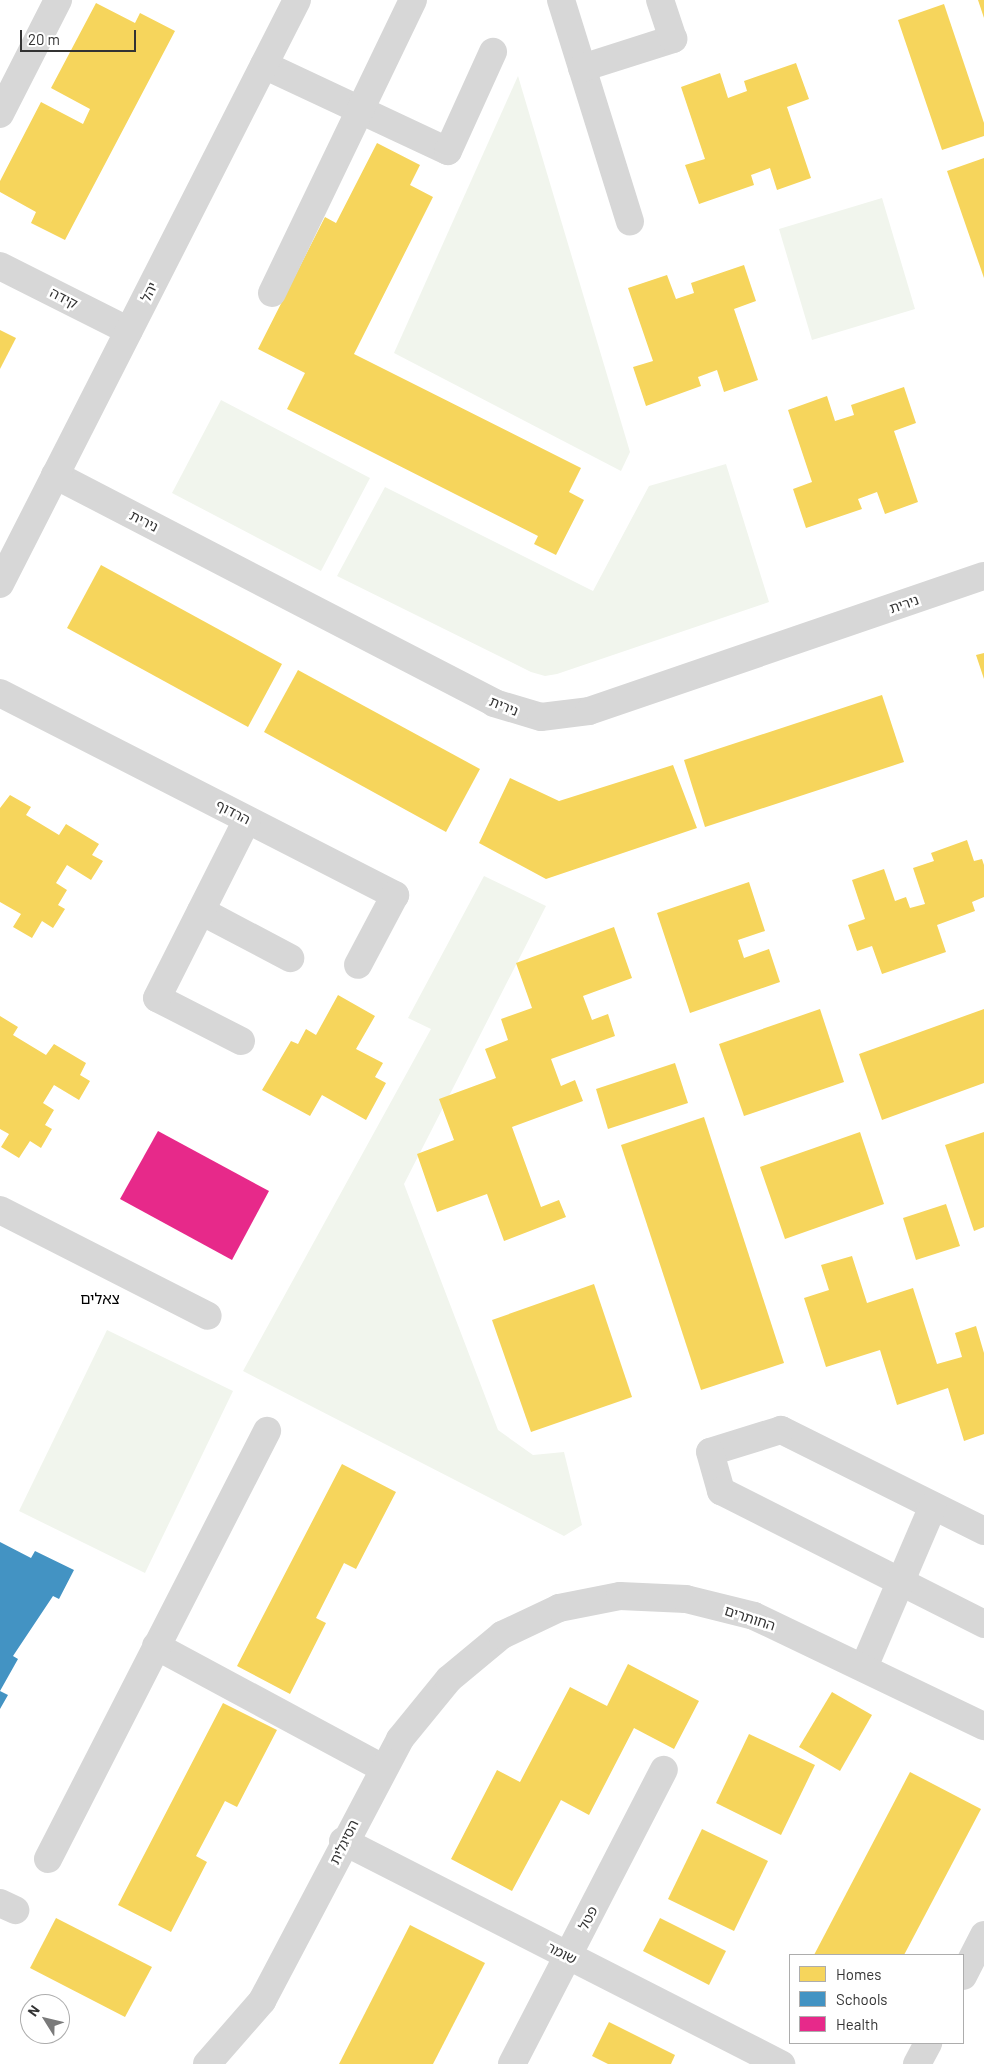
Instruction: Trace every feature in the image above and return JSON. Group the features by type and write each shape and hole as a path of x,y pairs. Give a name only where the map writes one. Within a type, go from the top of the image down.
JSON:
{"street":[{"path":"0,114 58,0"},
{"name":"יהל","path":"0,584 297,0"},
{"path":"272,293 413,0"},
{"path":"561,0 630,221"},
{"path":"582,68 673,39 660,0"},
{"path":"264,65 448,151 493,52"},
{"name":"קידה","path":"0,266 129,331"},
{"name":"נירית","path":"55,476 494,703 541,717 590,712 984,576"},
{"name":"הרדוף","path":"0,693 395,895 358,965"},
{"path":"241,1041 157,998 247,820"},
{"path":"201,911 290,958"},
{"path":"0,1210 208,1316"},
{"path":"984,1531 782,1430 710,1452 721,1491 984,1624"},
{"path":"48,1859 266,1431"},
{"path":"864,1667 934,1506"},
{"name":"החותרים","path":"502,1635 576,1604 620,1596 686,1599 754,1616 984,1726"},
{"name":"הסיגלית","path":"207,2064 262,2001 344,1841 400,1738 449,1679 502,1635"},
{"path":"156,1646 383,1768"},
{"name":"פטל","path":"512,2064 664,1770"},
{"name":"שומר","path":"344,1841 781,2064"},
{"path":"964,1974 984,1935"},
{"path":"917,2064 927,2044"}],"shaded area":[{"path":"518,76 630,452 621,471 394,353"},
{"path":"882,198 915,309 812,340 779,229"},
{"path":"221,400 370,478 321,571 172,493"},
{"path":"726,464 769,602 557,674 545,676 531,672 337,576 385,487 593,591 649,486"},
{"path":"484,876 546,906 404,1184 498,1430 533,1455 564,1452 582,1525 564,1536 243,1371 431,1029 408,1018"},
{"path":"107,1330 233,1391 145,1573 19,1511"}],"building: Homes":[{"path":"978,0 984,0 984,18"},
{"path":"96,3 135,23 140,13 175,31 65,240 31,223 36,212 0,192 0,181 41,102 83,124 90,109 51,88"},
{"path":"944,4 984,123 984,136 942,150 898,20"},
{"path":"796,63 809,99 787,107 811,178 777,190 770,168 751,175 754,185 699,204 685,165 705,159 681,87 720,73 728,98 747,91 744,81"},
{"path":"377,143 420,165 410,185 433,197 354,354 581,468 569,492 584,500 556,555 534,544 538,536 287,409 305,373 258,349 325,217 336,223"},
{"path":"984,158 984,278 947,171"},
{"path":"744,265 756,301 734,309 758,380 724,392 717,370 698,377 701,386 646,406 633,367 653,361 628,288 667,275 676,299 694,293 691,283"},
{"path":"0,330 16,338 0,369"},
{"path":"904,387 916,423 894,431 918,502 885,514 877,492 858,499 862,509 806,528 793,489 812,482 788,410 827,396 835,421 854,415 851,405"},
{"path":"101,565 282,664 248,727 67,628"},
{"path":"984,653 984,679 976,655"},
{"path":"298,670 480,769 446,832 264,732"},
{"path":"882,695 904,762 705,827 684,760"},
{"path":"673,765 697,828 546,879 479,843 510,778 559,801"},
{"path":"10,795 31,807 26,815 59,835 66,824 99,844 92,855 103,861 91,880 67,865 56,883 67,890 58,905 65,909 53,928 42,921 32,938 13,927 21,914 0,902 0,808"},
{"path":"967,840 974,861 982,859 984,865 984,897 972,902 975,911 937,925 946,952 882,974 872,946 857,951 848,925 865,919 852,880 884,869 895,901 906,897 910,908 925,904 913,868 934,861 931,853"},
{"path":"749,882 765,931 738,940 744,958 769,949 780,982 690,1013 657,913"},
{"path":"614,927 632,978 583,996 592,1020 608,1014 615,1036 551,1059 561,1086 575,1080 583,1101 512,1127 541,1207 559,1200 566,1217 504,1241 487,1194 437,1212 417,1154 454,1140 439,1099 496,1078 485,1049 508,1040 501,1019 532,1008 516,963"},
{"path":"338,995 375,1016 356,1049 383,1063 375,1077 386,1083 366,1120 322,1095 310,1116 262,1090 291,1041 298,1044 306,1029 316,1035"},
{"path":"820,1009 844,1082 744,1116 719,1044"},
{"path":"984,1009 984,1083 882,1120 859,1054"},
{"path":"0,1016 18,1027 13,1035 46,1055 54,1044 86,1063 80,1075 90,1081 79,1100 54,1085 43,1103 54,1110 45,1125 52,1129 41,1148 30,1141 19,1158 1,1147 9,1134 0,1129"},
{"path":"675,1063 688,1103 608,1129 596,1089"},
{"path":"704,1117 784,1363 701,1390 621,1145"},
{"path":"860,1132 884,1204 785,1239 760,1167"},
{"path":"984,1132 984,1227 974,1231 945,1145"},
{"path":"946,1204 960,1246 916,1260 903,1218"},
{"path":"852,1256 867,1303 913,1288 937,1364 962,1357 955,1333 976,1326 984,1353 984,1434 964,1441 948,1388 897,1405 880,1350 826,1367 804,1298 829,1290 821,1265"},
{"path":"594,1284 632,1397 531,1432 492,1320"},
{"path":"342,1464 396,1492 356,1569 344,1563 316,1618 326,1623 290,1694 237,1666"},
{"path":"628,1664 699,1701 674,1749 634,1728 589,1815 561,1800 512,1891 451,1859 497,1770 520,1782 570,1687 607,1706"},
{"path":"832,1692 872,1715 840,1771 799,1747"},
{"path":"223,1703 277,1730 237,1807 225,1801 196,1856 207,1862 171,1932 118,1905"},
{"path":"749,1734 815,1765 781,1835 716,1803"},
{"path":"910,1772 981,1809 905,1954 815,1954"},
{"path":"702,1829 768,1861 734,1931 668,1899"},
{"path":"56,1918 152,1967 125,2017 30,1968"},
{"path":"660,1918 726,1951 709,1985 643,1951"},
{"path":"410,1925 485,1963 433,2064 339,2064"},
{"path":"609,2022 675,2055 671,2064 608,2064 592,2056"}],"building: Schools":[{"path":"0,1542 31,1558 35,1551 74,1570 59,1599 53,1596 13,1656 18,1659 0,1691"},
{"path":"0,1691 8,1695 0,1709"}],"building: Health":[{"path":"158,1131 269,1191 232,1260 120,1199"}],"district":[{"name":"צאלים","path":"100,1299"}]}
